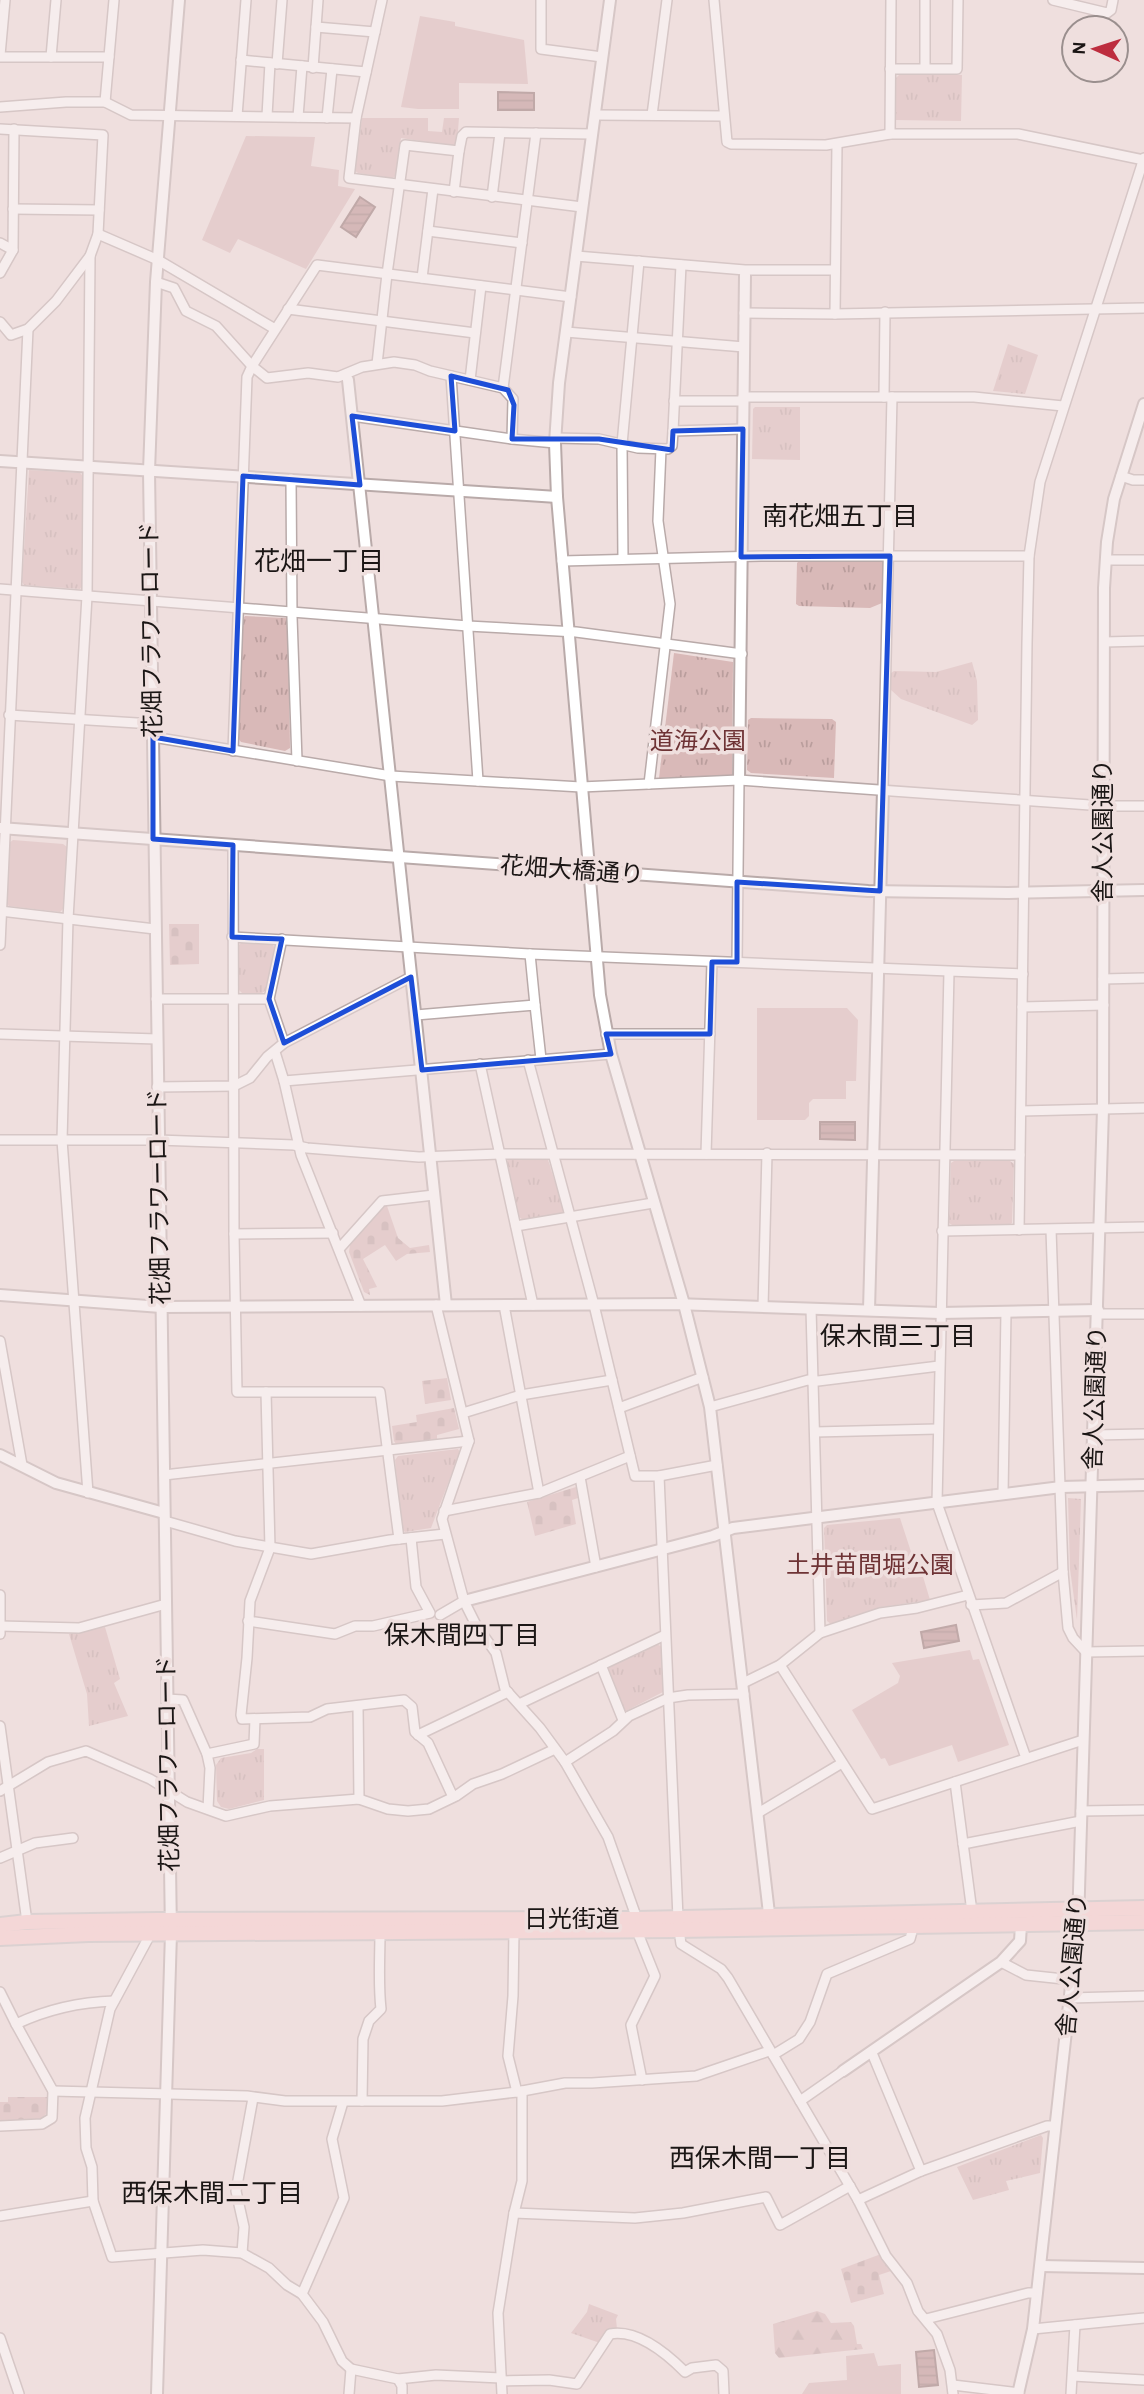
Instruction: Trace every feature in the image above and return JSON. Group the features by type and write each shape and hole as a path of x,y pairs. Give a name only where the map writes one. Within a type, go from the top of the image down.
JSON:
{"highway":[{"name":"日光街道","path":"770,1922 913,1927 1021,1925 1144,1908"},
{"name":"日光街道","path":"0,1938 151,1933 171,1927 637,1925 770,1922 972,1912 1079,1916 1144,1922"},
{"path":"0,1920 27,1922"},
{"name":"日光街道","path":"0,1925 27,1922 380,1932 514,1931 637,1925"}],"street":[{"path":"5,0 0,56 109,57"},
{"path":"51,57 56,0"},
{"path":"105,102 114,0"},
{"name":"花畑フラワーロード","path":"157,2394 171,1927 149,471 156,282 179,0"},
{"path":"237,116 246,0"},
{"path":"267,116 282,0"},
{"path":"313,68 318,0"},
{"path":"382,0 356,118 349,178 582,207"},
{"path":"541,0 541,49 603,57"},
{"path":"610,0 559,383 555,440 562,561 588,871 606,1034 638,1154 684,1304 710,1407 770,1922"},
{"path":"652,115 667,0"},
{"path":"714,0 727,142 731,144 837,144 890,134 1017,134 1144,159 1040,482 1029,556 1019,1230"},
{"path":"890,134 891,0"},
{"path":"925,0 925,68"},
{"path":"890,69 957,69 958,0"},
{"path":"1053,0 1107,13 1111,10 1113,0"},
{"path":"316,27 375,32"},
{"path":"241,60 366,72"},
{"path":"298,117 302,66"},
{"path":"327,118 332,69"},
{"path":"0,107 105,102 131,115 356,118"},
{"path":"595,115 724,116"},
{"path":"0,129 103,135 98,234 90,257 56,301 28,329 12,335 0,323"},
{"path":"0,274 13,250 14,129"},
{"path":"454,191 464,133 592,134"},
{"path":"492,197 500,133"},
{"path":"503,388 536,133"},
{"path":"835,314 837,144"},
{"path":"377,364 405,145 459,151"},
{"path":"422,278 433,189"},
{"path":"13,209 99,210"},
{"path":"428,231 522,243"},
{"path":"98,234 158,260 275,329"},
{"path":"0,243 13,250"},
{"path":"576,256 745,273 835,271"},
{"path":"88,1493 62,1140 68,919 87,596 90,257"},
{"path":"623,559 622,444 639,261"},
{"path":"233,751 247,377 317,265 571,298"},
{"path":"352,416 512,439 599,439 668,449 672,446 681,265"},
{"path":"737,962 745,273"},
{"path":"156,282 174,288 186,311 216,326 252,366 267,378 308,373 348,377 362,367 377,364 394,362 415,365 503,388 513,398 512,439"},
{"path":"470,380 481,286"},
{"path":"744,313 835,314 1144,308"},
{"path":"288,309 475,333"},
{"path":"869,1310 884,688 890,556 885,312"},
{"path":"0,945 4,731 9,715 5,688 15,590 28,329"},
{"path":"566,332 744,347"},
{"path":"451,376 478,780"},
{"path":"348,377 422,1070 441,1305 469,1441 442,1519 464,1601 476,1625 496,1653 502,1684 565,1762 608,1837 654,1976 631,2025 642,2080"},
{"path":"674,401 974,397 1063,406"},
{"name":"舎人公園通り","path":"1018,2393 1033,2329 1079,1916 1103,1109 1106,560 1111,518 1144,404"},
{"path":"673,431 743,429"},
{"path":"649,784 670,604 657,521 662,449"},
{"path":"0,461 557,497"},
{"path":"1121,477 1144,480"},
{"path":"291,479 297,761"},
{"path":"562,561 741,556 1029,556"},
{"path":"1106,560 1144,560"},
{"path":"0,589 568,632 742,654"},
{"path":"1104,642 1144,641"},
{"path":"9,715 153,724"},
{"path":"153,737 391,776 581,787 739,780 1104,806 1144,806"},
{"name":"花畑大橋通り","path":"2,828 737,883 880,891 1024,893 1144,890"},
{"path":"233,845 233,1143 237,1392 380,1391 399,1539"},
{"path":"1,911 155,929"},
{"path":"232,937 530,954 1023,974"},
{"path":"282,939 269,999 284,1043"},
{"path":"530,954 541,1059"},
{"path":"706,1154 712,962"},
{"path":"949,972 937,1503 1026,1758"},
{"path":"157,1087 234,1086 250,1078 284,1043 411,977"},
{"path":"1103,979 1144,978"},
{"path":"156,999 269,999"},
{"path":"416,1015 535,1005"},
{"path":"1022,1007 1104,1005"},
{"path":"0,1034 157,1039"},
{"path":"606,1034 710,1034"},
{"path":"275,1052 299,1146 361,1306"},
{"path":"284,1081 611,1054"},
{"path":"528,1060 594,1305 635,1476 659,1475 717,1465"},
{"path":"480,1064 533,1305"},
{"path":"1021,1111 1144,1108"},
{"path":"0,1140 233,1143 419,1157 767,1153 1020,1155"},
{"path":"763,1307 767,1153"},
{"path":"339,1249 382,1201 434,1195"},
{"path":"516,1226 653,1203"},
{"path":"942,1231 1144,1227"},
{"path":"1051,1230 1063,1572 1068,1628 1086,1652 1144,1651"},
{"path":"234,1234 333,1233"},
{"path":"0,1294 161,1307 684,1304 940,1313 1055,1310 1144,1314"},
{"path":"504,1305 539,1493"},
{"path":"811,1309 820,1633"},
{"path":"1003,1494 1006,1312"},
{"path":"0,1341 22,1465"},
{"path":"710,1407 813,1380 939,1366"},
{"path":"618,1408 703,1377"},
{"path":"463,1413 521,1395 612,1380"},
{"path":"266,1392 270,1548 250,1601 242,1719 310,1717 327,1709 404,1700 412,1707 413,1725 418,1735 428,1743 453,1797"},
{"path":"815,1432 937,1429"},
{"path":"1094,1435 1144,1434"},
{"path":"164,1475 469,1441"},
{"path":"0,1455 56,1483 235,1541 270,1548 311,1554 445,1534"},
{"path":"444,1511 539,1493 630,1456"},
{"path":"659,1475 681,1944 721,1969 850,2186 886,2256 902,2275 915,2306 943,2346 953,2390 1018,2393"},
{"path":"580,1477 596,1567"},
{"path":"440,1615 464,1601 733,1528 1061,1487 1144,1485"},
{"path":"248,1621 335,1634 355,1626 373,1626 430,1612 416,1587 411,1538"},
{"path":"565,1762 613,1731 623,1720 668,1698 744,1688 780,1665 820,1633 880,1613 970,1600 1006,1603 1063,1572"},
{"path":"0,1595 0,1634"},
{"path":"0,1626 79,1628 166,1604"},
{"path":"519,1704 665,1635"},
{"path":"601,1665 623,1720"},
{"path":"780,1665 872,1809 1083,1740"},
{"path":"418,1735 508,1692"},
{"path":"167,1699 183,1700 207,1754 210,1768 208,1809"},
{"path":"358,1707 359,1799"},
{"path":"207,1754 254,1744 255,1719"},
{"path":"0,1726 4,1789 18,1851 27,1922"},
{"path":"4,1789 48,1762 86,1751 150,1779 187,1802 226,1816 270,1806 359,1799 388,1809 408,1811 429,1809 473,1784 502,1774 555,1749"},
{"path":"758,1813 842,1763"},
{"path":"955,1782 972,1912"},
{"path":"963,1844 1081,1816 1144,1810"},
{"path":"0,1858 35,1843 73,1838"},
{"path":"800,2101 1001,1962 1020,1941 1021,1925"},
{"path":"53,2091 285,2101 442,2101 565,2083 696,2076 771,2053 799,2039 810,2022 827,1974 910,1939 913,1927"},
{"path":"502,2394 498,2312 514,2213 522,2181 520,2091 508,2056 513,1996 514,1931"},
{"path":"362,2101 363,2039 369,2021 381,2009 378,1982 380,1932"},
{"path":"151,1933 114,2001 85,2118 93,2202 112,2257 214,2250 242,2252 269,2268 287,2285 302,2294 323,2322 342,2361 351,2369 398,2379 436,2375 501,2380 549,2380 573,2385 577,2384 610,2334 617,2333 634,2337 663,2353 685,2372 692,2368 716,2365 723,2371 724,2394"},
{"path":"1001,1962 1026,1975 1073,1980"},
{"path":"0,1992 53,2091 52,2118 42,2124 0,2126"},
{"path":"1070,1998 1144,1996"},
{"path":"16,2024 42,2012 87,2002 114,2001"},
{"path":"872,2053 921,2172"},
{"path":"242,2252 244,2227 236,2191 253,2098"},
{"path":"302,2294 344,2198 332,2138 343,2102"},
{"path":"858,2200 921,2172 1047,2126 1055,2126"},
{"path":"514,2213 635,2218 683,2213 766,2197 780,2225 850,2186"},
{"path":"0,2216 93,2202"},
{"path":"1041,2266 1144,2268"},
{"path":"926,2319 1028,2293 1037,2294"},
{"path":"1033,2329 1144,2318"},
{"path":"1071,2394 1075,2325"},
{"path":"0,2338 19,2394"},
{"path":"349,2394 351,2369"},
{"path":"1073,2376 1144,2380"},
{"path":"398,2379 402,2394"}],"highlighted area":[{"path":"451,376 508,390 514,405 512,439 599,439 672,450 673,431 743,429 741,557 890,556 880,891 737,882 737,962 712,962 710,1034 606,1034 611,1054 422,1070 411,977 284,1043 269,999 282,939 232,937 233,845 153,839 153,737 233,751 243,476 360,485 352,416 455,431"}],"green space":[{"path":"420,16 524,40 528,84 459,83 459,109 401,107"},
{"path":"900,74 962,75 961,121 896,120 896,78"},
{"path":"362,118 428,118 428,131 442,132 444,118 459,118 457,143 452,146 401,138 396,176 392,178 358,173 355,171"},
{"path":"246,136 315,137 311,166 339,170 338,186 355,189 306,269 238,239 230,253 202,240"},
{"path":"1008,344 1038,355 1025,394 993,391"},
{"path":"755,407 800,407 800,460 752,459"},
{"path":"29,470 82,475 80,589 24,585 22,582"},
{"path":"800,560 885,562 882,603 870,608 799,606 796,604 797,563"},
{"path":"245,616 286,618 288,621 290,748 285,751 241,742 238,738"},
{"name":"道海公園","path":"674,653 733,662 732,776 659,778"},
{"path":"972,662 977,681 978,720 972,725 901,699 891,690 891,673 894,671 936,672"},
{"path":"832,719 836,722 834,778 751,773 747,770 748,720"},
{"path":"13,840 63,844 67,847 64,908 60,912 9,906 6,903 9,843"},
{"path":"169,924 199,924 199,964 170,965"},
{"path":"241,943 272,944 275,948 266,990 262,993 242,993 239,990"},
{"path":"757,1008 847,1008 858,1020 856,1081 846,1081 846,1099 813,1099 809,1103 809,1116 805,1120 757,1120"},
{"path":"548,1160 564,1210 561,1214 523,1220 518,1216 507,1161"},
{"path":"1010,1161 1014,1164 1012,1223 949,1223 951,1163"},
{"path":"383,1206 387,1206 398,1238 410,1248 429,1245 430,1252 407,1254 396,1261 385,1245 363,1259 377,1287 369,1289 370,1295 364,1292 349,1252 350,1245"},
{"path":"447,1378 451,1400 425,1404 422,1381"},
{"path":"454,1408 459,1429 437,1435 437,1439 396,1444 394,1441 392,1426 417,1422 416,1415"},
{"path":"458,1449 460,1452 431,1528 405,1532 402,1529 395,1460 398,1456"},
{"path":"576,1487 578,1498 572,1500 576,1524 535,1536 527,1502"},
{"path":"1068,1498 1081,1499 1077,1620 1070,1569"},
{"name":"土井苗間堀公園","path":"900,1518 915,1564 919,1563 930,1600 882,1607 831,1624 827,1621 824,1528 827,1525"},
{"path":"105,1627 120,1679 114,1683 128,1716 89,1726 87,1694 69,1634"},
{"path":"656,1644 661,1646 663,1692 624,1712 609,1667"},
{"path":"970,1650 973,1660 979,1659 1009,1745 958,1762 952,1745 889,1766 885,1758 881,1759 852,1710 898,1683 900,1676 892,1663"},
{"path":"264,1749 264,1800 229,1809 221,1807 217,1801 216,1765 221,1758 251,1753"},
{"path":"8,2097 47,2097 47,2113 40,2120 0,2123 0,2102 8,2102"},
{"path":"1041,2135 1040,2173 1006,2181 1009,2190 973,2200 957,2167"},
{"path":"881,2254 894,2270 879,2275 884,2294 851,2303 841,2269"},
{"path":"589,2304 618,2315 617,2329 610,2330 600,2343 571,2333 587,2312"},
{"path":"817,2311 825,2314 831,2323 851,2322 857,2344 861,2344 863,2349 779,2358 775,2353 773,2324"},
{"path":"874,2353 878,2366 901,2364 901,2394 802,2394 809,2383 847,2380 846,2356"}],"shaded area":[{"path":"498,92 534,93 534,110 498,110"},
{"path":"360,197 375,207 356,237 341,227"},
{"path":"820,1122 855,1122 855,1140 820,1139"},
{"path":"956,1625 959,1641 924,1648 921,1632"},
{"path":"934,2350 938,2385 919,2387 916,2352"}],"district":[{"name":"南花畑五丁目","path":"840,516"},
{"name":"花畑一丁目","path":"319,561"},
{"name":"保木間三丁目","path":"898,1336"},
{"name":"保木間四丁目","path":"462,1635"},
{"name":"西保木間一丁目","path":"760,2158"},
{"name":"西保木間二丁目","path":"212,2193"}]}
